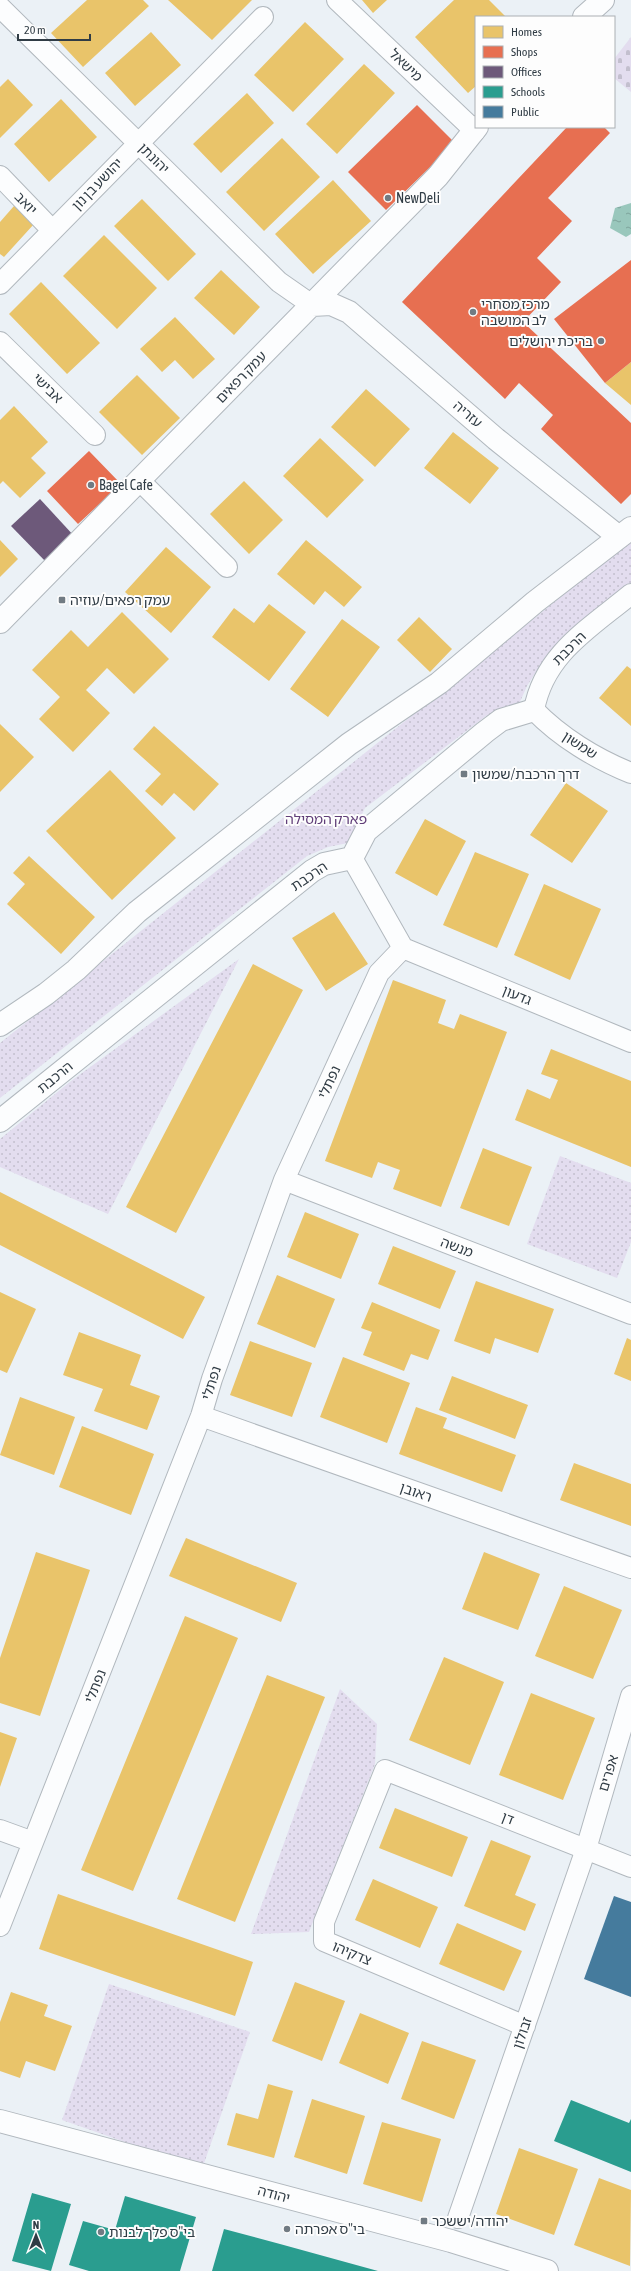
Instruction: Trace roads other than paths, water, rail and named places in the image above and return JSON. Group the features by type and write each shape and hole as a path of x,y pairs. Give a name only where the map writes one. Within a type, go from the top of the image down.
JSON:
{"street":[{"name":"מישאל","path":"337,0 476,129"},
{"path":"585,16 603,0"},
{"name":"יהונתן","path":"0,7 279,282 312,305"},
{"name":"יהושע בן נון","path":"0,284 138,142 263,17"},
{"name":"עמק רפאים","path":"0,622 438,176 476,129"},
{"name":"יואב","path":"0,176 52,230"},
{"name":"עזריה","path":"312,305 331,304 349,312 519,457 625,533"},
{"name":"אבישי","path":"0,342 95,435"},
{"path":"140,481 228,567"},
{"path":"0,1025 46,994 76,970 137,912 349,744 439,684 503,628 625,533"},
{"name":"הרכבת","path":"534,710 540,684 554,660 570,644 631,594"},
{"path":"403,948 352,858 366,831 484,732 501,720 534,710"},
{"name":"שמשון","path":"534,710 552,727 584,748 612,765 631,773"},
{"name":"הרכבת","path":"0,1121 312,871 324,864 352,858"},
{"name":"גדעון","path":"403,948 631,1042"},
{"name":"נפתלי","path":"0,1926 200,1416 284,1180 379,973 403,948"},
{"name":"מנשה","path":"284,1180 631,1314"},
{"name":"ראובן","path":"200,1416 631,1568"},
{"name":"אפרים","path":"586,1849 631,1696"},
{"name":"דן","path":"384,1770 631,1867"},
{"name":"צדקיהו","path":"384,1770 324,1922 324,1941 525,2026"},
{"path":"0,1830 33,1842"},
{"name":"זבולון","path":"458,2218 586,1849"},
{"name":"יהודה","path":"0,2122 451,2241 514,2267 547,2271"}],"water":[{"path":"631,203 631,234 626,237 610,228 615,208"}],"place":[{"name":"NewDeli","path":"388,198"},
{"name":"מרכז מסחרי לב המושבה","path":"473,312"},
{"name":"בריכת ירושלים","path":"601,341"},
{"name":"Bagel Cafe","path":"91,485"},
{"name":"עמק רפאים/עוזיה","path":"62,600"},
{"name":"דרך הרכבת/שמשון","path":"464,774"},
{"name":"יהודה/יששכר","path":"424,2221"},
{"name":"בי\"ס אפרתה","path":"287,2229"},
{"name":"בי\"ס פלך לבנות","path":"101,2232"}],"park label":[{"name":"פארק המסילה","path":"326,819"}]}
